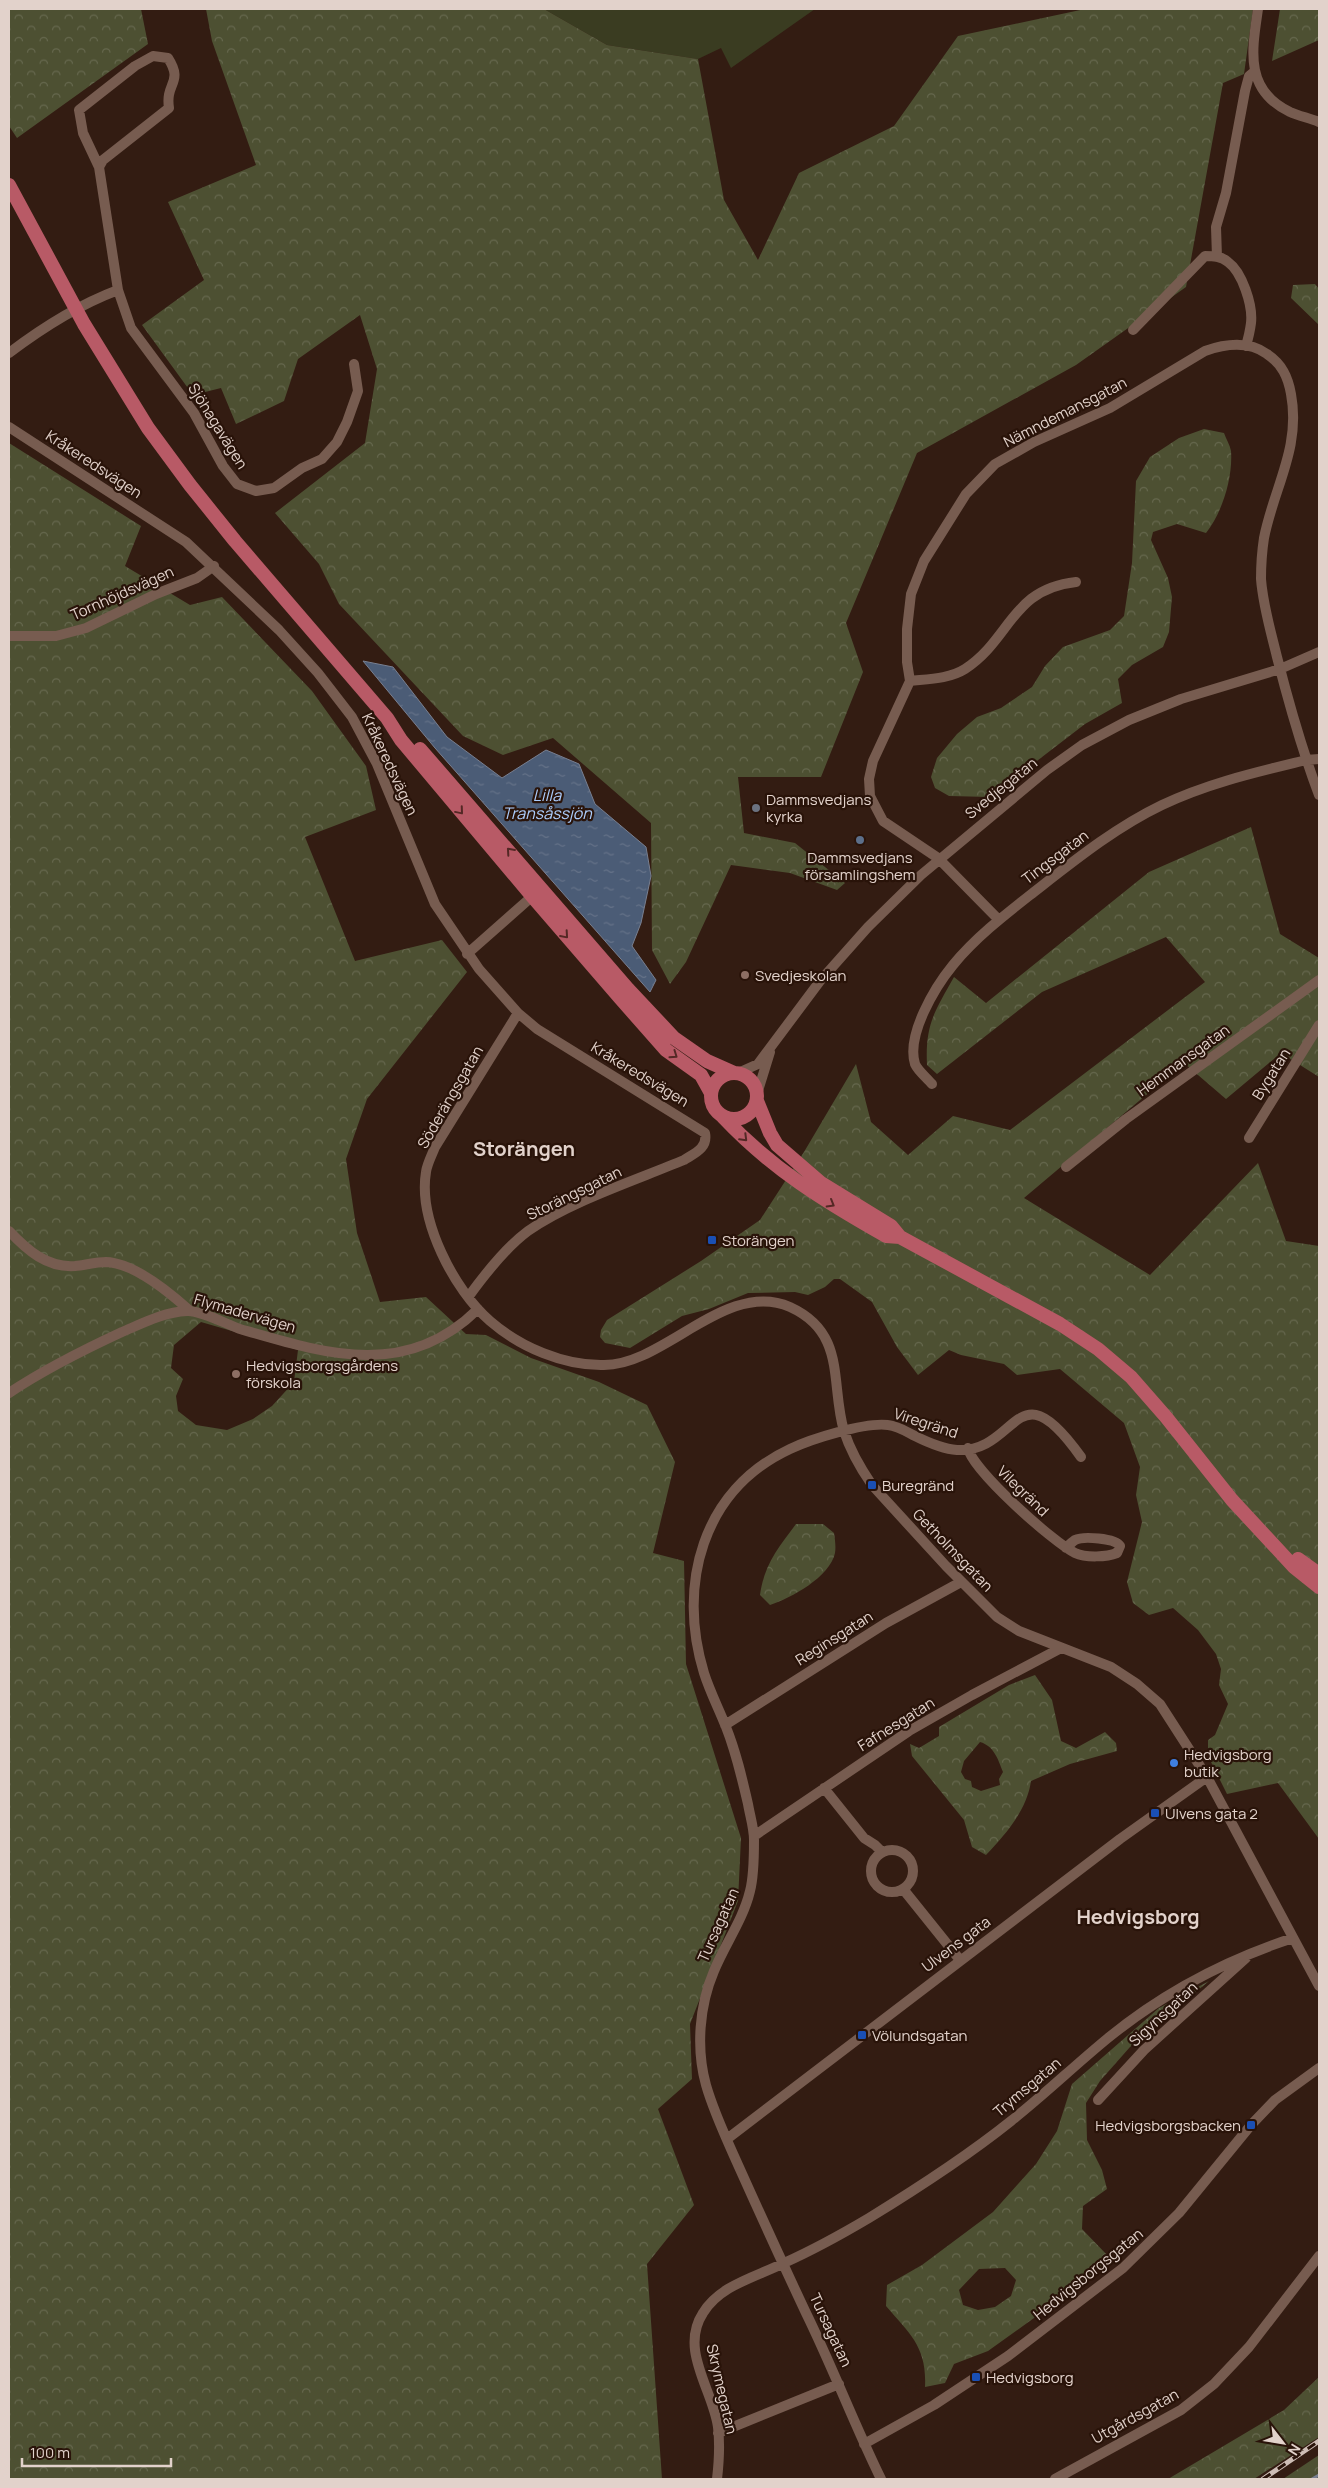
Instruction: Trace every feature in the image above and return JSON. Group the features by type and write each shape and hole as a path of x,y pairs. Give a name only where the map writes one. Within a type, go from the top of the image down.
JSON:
{"main road":[{"path":"9,185 84,324 121,387 148,428 190,485 235,541 387,718 401,740 537,892 674,1038 707,1061 751,1080 770,1133 778,1145 821,1183 891,1226 900,1237 1060,1324 1098,1348 1131,1377 1166,1416 1232,1500 1282,1551 1294,1567 1319,1587"},
{"path":"537,892 666,1050 701,1075 710,1093 713,1107 766,1159 814,1194 886,1236 900,1237"},
{"path":"710,1093 719,1078 736,1073"},
{"path":"723,1117 733,1120 744,1117 752,1111 757,1097"},
{"path":"1282,1551 1319,1574"}],"street":[{"path":"1258,9 1253,44 1254,71 1259,83 1272,99 1288,111 1319,122"},
{"name":"Sjöhagavägen","path":"99,167 103,160 169,108 167,94 175,77 174,68 168,58 153,56 135,66 79,110 82,132 99,167 118,290 131,328 194,413 223,466 237,484 256,491 274,488 302,468 322,459 337,442 348,422 358,391 354,364"},
{"path":"1217,257 1216,228 1235,152 1245,91 1249,76 1254,71"},
{"path":"1133,330 1205,256 1217,257 1229,263 1236,271 1250,308 1251,322 1246,346"},
{"path":"9,353 47,326 100,297 118,290"},
{"name":"Nämndemansgatan","path":"910,681 907,662 907,629 911,594 924,561 966,494 995,464 1034,442 1110,408 1205,351 1232,344 1264,351 1274,358 1286,373 1293,406 1294,425 1291,447 1264,537 1261,570 1267,615 1280,669"},
{"name":"Kråkeredsvägen","path":"9,427 168,528 214,566 279,630 318,673 352,718 377,764 435,904 467,954 518,1013 537,1029 585,1060 703,1130 706,1138"},
{"name":"Tornhöjdsvägen","path":"9,636 56,636 86,628 156,594 197,578 214,566"},
{"path":"999,920 938,858 882,821 870,796 869,779 873,761 910,681 945,678 965,669 985,654 1010,619 1036,595 1056,584 1076,582"},
{"name":"Svedjegatan","path":"736,1073 758,1064 820,981 884,911 938,858 1047,770 1105,731 1181,699 1280,669 1319,652"},
{"path":"1280,669 1306,760 1319,795"},
{"name":"Tingsgatan","path":"932,1084 916,1066 913,1047 919,1024 936,990 954,964 999,920 1116,830 1162,805 1222,781 1306,760 1319,759"},
{"path":"467,954 537,892"},
{"name":"Hemmansgatan","path":"1066,1167 1126,1119 1319,980"},
{"name":"Söderängsgatan","path":"478,1309 449,1266 436,1241 428,1216 426,1172 443,1133 518,1013"},
{"name":"Bygatan","path":"1249,1138 1319,1025"},
{"name":"Svedjegatan","path":"757,1097 771,1048"},
{"name":"Storängsgatan","path":"470,1296 486,1273 527,1232 556,1215 684,1160 701,1149 706,1138"},
{"path":"9,1231 35,1255 58,1265 74,1266 106,1262 123,1266 168,1291 189,1310"},
{"name":"Getholmsgatan","path":"478,1309 499,1328 540,1351 564,1360 605,1365 629,1362 700,1323 744,1305 762,1302 789,1307 811,1320 819,1328 832,1351 844,1432 864,1473 882,1498 961,1582 998,1618 1019,1631 1111,1667 1137,1684 1160,1704 1207,1777 1319,1986"},
{"name":"Flymadervägen","path":"9,1393 81,1350 165,1315 189,1310 240,1328 333,1352 384,1355 422,1347 448,1334 478,1309"},
{"path":"968,1448 986,1442 1018,1418 1029,1414 1044,1416 1051,1421 1081,1457"},
{"name":"Viregränd","path":"844,1432 887,1424 946,1448 958,1450 968,1448"},
{"name":"Tursagatan","path":"844,1432 806,1442 771,1458 749,1476 724,1503 703,1543 695,1584 695,1620 704,1673 740,1766 754,1836 751,1888 736,1928 713,1973 703,2007 700,2047 705,2083 727,2139 881,2479"},
{"name":"Vilegränd","path":"968,1448 969,1454 978,1466 1001,1491 1036,1524 1066,1548"},
{"name":"Reginsgatan","path":"725,1725 886,1623 961,1582"},
{"name":"Fafnesgatan","path":"754,1836 909,1731 972,1694 1061,1648"},
{"name":"Ulvens gata","path":"727,2139 1120,1839 1207,1777"},
{"path":"824,1788 864,1838 882,1852"},
{"path":"894,1850 901,1852 912,1863 912,1878 903,1889 890,1892 882,1890 872,1878 872,1863 882,1852 894,1850"},
{"path":"903,1889 960,1960"},
{"name":"Trymsgatan","path":"783,2264 852,2228 952,2165 1011,2121 1108,2038 1143,2012 1212,1971 1252,1953 1293,1938"},
{"name":"Sigynsgatan","path":"1098,2100 1144,2050 1252,1953"},
{"name":"Hedvigsborgsgatan","path":"864,2444 934,2405 1008,2356 1123,2268 1179,2213 1251,2125 1275,2100 1319,2068"},
{"name":"Utgårdsgatan","path":"1055,2479 1181,2410 1214,2384 1249,2347 1319,2256"},
{"name":"Skrymegatan","path":"717,2479 720,2456 718,2433 710,2398 698,2368 694,2347 696,2327 703,2313 716,2298 734,2285 783,2264"},
{"path":"718,2433 839,2384"}],"green space":[{"path":"9,9 141,9 148,44 17,138 9,126"},
{"path":"206,9 544,9 607,45 698,59 724,200 758,260 799,173 894,126 958,36 1085,9 1253,9 1244,74 1223,83 1186,287 1076,365 917,453 846,623 863,672 821,777 738,777 744,833 795,843 845,883 837,890 790,873 731,865 686,962 670,984 652,950 651,823 553,738 503,755 463,736 339,604 319,564 275,513 365,443 377,369 360,315 298,359 284,401 236,424 221,388 193,395 142,325 204,280 168,202 256,165 212,41"},
{"path":"544,9 815,9 731,68 721,48 698,59 607,45"},
{"path":"1280,9 1319,9 1319,40 1272,61"},
{"path":"1315,284 1319,289 1319,325 1291,298 1293,285"},
{"path":"1204,429 1224,433 1230,447 1230,472 1225,495 1217,516 1206,533 1177,524 1153,532 1151,540 1168,578 1172,597 1169,632 1163,647 1132,665 1118,679 1122,703 1085,724 990,797 949,796 935,788 931,777 937,758 957,734 977,717 1001,708 1032,687 1045,666 1063,647 1110,630 1124,616 1132,563 1136,481 1150,457 1179,438"},
{"path":"9,443 141,526 125,566 190,605 222,597 312,691 366,766 376,810 305,837 355,961 442,940 467,972 367,1099 346,1159 357,1233 380,1302 426,1297 466,1334 486,1335 531,1358 599,1382 647,1405 675,1462 653,1553 684,1561 686,1664 741,1838 738,1901 690,2024 692,2079 658,2109 694,2205 647,2264 662,2479 9,2479","holes":["201,1322 298,1350 294,1382 272,1406 253,1419 227,1430 196,1425 178,1411 176,1396 183,1379 171,1368 174,1345"]},
{"path":"1251,827 1280,934 1319,958 1319,1077 1281,1053 1226,1099 1184,1063 1024,1198 1150,1275 1258,1163 1286,1241 1319,1246 1319,1839 1278,1783 1227,1794 1208,1756 1208,1740 1215,1735 1228,1704 1219,1685 1221,1669 1216,1654 1198,1630 1173,1608 1149,1615 1133,1603 1127,1582 1142,1522 1136,1495 1140,1467 1124,1423 1060,1369 1017,1375 1004,1364 961,1355 949,1350 918,1375 897,1347 872,1302 840,1279 834,1279 825,1287 808,1295 795,1292 748,1293 709,1309 682,1316 630,1348 605,1343 600,1337 601,1330 607,1320 701,1261 760,1220 804,1152 856,1064 871,1122 908,1155 953,1116 1010,1130 1205,982 1166,937 1042,992 937,1074 927,1065 928,1039 933,1018 941,999 954,977 986,1003 1149,872"},
{"path":"796,1524 823,1524 834,1533 835,1553 832,1562 818,1578 798,1592 770,1605 760,1595 762,1584 768,1566"},
{"path":"1035,1675 1052,1700 1061,1741 1076,1748 1105,1732 1116,1743 1117,1751 1070,1764 1031,1781 1029,1792 1020,1812 1001,1839 986,1855 972,1847 964,1820 912,1756 910,1744 919,1748 939,1736 939,1727 1009,1685","holes":["980,1742 985,1744 995,1754 1003,1772 999,1779 1000,1785 981,1791 972,1787 971,1781 965,1779 961,1772 964,1761"]},
{"path":"1209,1981 1130,2047 1100,2081 1086,2103 1087,2140 1102,2170 1107,2189 1083,2206 1082,2229 1109,2257 1105,2267 988,2351 954,2364 945,2383 925,2387 925,2373 920,2351 909,2333 886,2306 887,2285 922,2265 993,2212 1036,2164 1057,2131 1072,2084 1159,2008","holes":["1005,2268 1016,2280 1011,2296 995,2307 978,2310 963,2305 959,2290 979,2269"]},
{"path":"1319,2377 1319,2437 1254,2479 1168,2479 1284,2410"},
{"path":"1319,2455 1319,2479 1283,2479"}],"water":[{"name":"Lilla Transåssjön","path":"363,661 393,667 447,737 502,778 546,750 579,764 595,804 646,847 651,876 641,923 632,946 656,980 650,992 435,748"}],"waterway":[{"path":"1312,2479 1319,2475"}],"railway":[{"path":"1263,2479 1319,2441"}],"place":[{"name":"Dammsvedjans kyrka","path":"756,808"},
{"name":"Dammsvedjans församlingshem","path":"860,840"},
{"name":"Svedjeskolan","path":"745,975"},
{"name":"Storängen","path":"712,1240"},
{"name":"Hedvigsborgsgårdens förskola","path":"236,1374"},
{"name":"Buregränd","path":"872,1485"},
{"name":"Hedvigsborg butik","path":"1174,1763"},
{"name":"Ulvens gata 2","path":"1155,1813"},
{"name":"Völundsgatan","path":"862,2035"},
{"name":"Hedvigsborgsbacken","path":"1251,2125"},
{"name":"Hedvigsborg","path":"976,2377"}],"district":[{"name":"Storängen","path":"524,1148"},
{"name":"Hedvigsborg","path":"1138,1916"}]}
